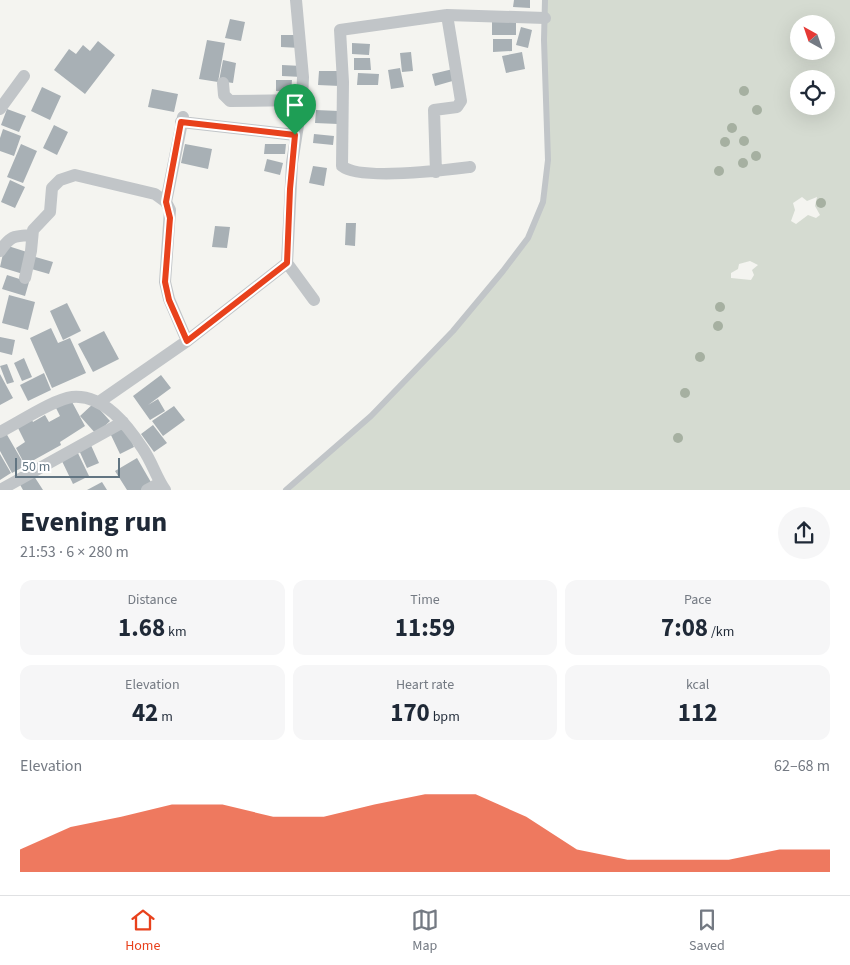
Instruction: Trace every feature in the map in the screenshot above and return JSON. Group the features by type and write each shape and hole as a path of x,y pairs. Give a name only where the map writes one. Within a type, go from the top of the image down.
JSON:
{"street":[{"path":"296,0 303,55 302,100 295,135 290,189 287,263 314,300"},
{"path":"436,172 434,110 457,107 461,101 447,16"},
{"path":"470,167 436,172 380,173 350,170 342,166 343,82 340,30 447,16 545,18"},
{"path":"0,109 24,76"},
{"path":"223,83 224,95 230,102 302,100"},
{"path":"187,341 169,300 165,282 170,218 166,202 182,119 295,135"},
{"path":"24,278 31,251 32,235 36,226 50,212 52,188 60,180 69,176 87,177 104,183 155,194 166,202"},
{"path":"0,251 14,236 32,235"},
{"path":"99,402 187,341 287,263"},
{"path":"0,432 62,400 83,398 99,402 123,422 145,451 162,486 147,490"},
{"path":"0,490 123,422"}],"lane":[{"path":"286,490 371,416 453,331 528,238 543,202 548,160 546,0"}],"shaded area":[{"path":"545,0 850,0 850,490 286,490 371,416 453,331 528,238 543,202 548,160","holes":["802,197 807,201 817,197 815,206 820,215 816,218 808,215 796,224 791,221 795,210 793,203","750,261 758,265 752,270 754,275 751,280 731,278 731,273 738,269 739,264"]}],"building":[{"path":"514,0 530,0 530,8 513,7"},
{"path":"230,19 245,22 241,41 225,38"},
{"path":"492,21 516,21 516,35 492,35"},
{"path":"521,27 532,30 528,48 516,45"},
{"path":"281,35 300,35 300,48 281,47"},
{"path":"493,39 512,39 512,51 493,52"},
{"path":"207,40 225,43 218,82 199,79"},
{"path":"98,41 115,55 85,94 54,70 69,49 76,54 83,45 90,51"},
{"path":"352,43 370,44 369,55 352,54"},
{"path":"411,52 413,71 402,72 400,53"},
{"path":"522,52 525,69 506,73 502,56"},
{"path":"354,58 370,58 371,70 354,70"},
{"path":"223,60 236,63 233,83 219,81"},
{"path":"282,65 302,66 302,77 282,76"},
{"path":"400,68 404,87 391,89 388,70"},
{"path":"453,69 456,80 435,86 432,74"},
{"path":"319,71 341,71 340,86 318,85"},
{"path":"358,73 379,74 378,85 357,85"},
{"path":"276,80 292,80 291,92 276,91"},
{"path":"42,87 61,96 50,120 31,111"},
{"path":"152,89 178,94 174,112 148,107"},
{"path":"7,109 26,116 19,132 1,125"},
{"path":"316,110 339,111 338,124 315,123"},
{"path":"54,125 68,132 57,155 43,148"},
{"path":"3,129 21,136 14,156 0,151 0,138"},
{"path":"314,134 334,136 333,145 313,143"},
{"path":"21,144 37,151 23,183 7,177"},
{"path":"185,144 212,149 208,169 181,163"},
{"path":"265,144 286,144 285,154 264,154"},
{"path":"267,159 283,163 280,175 264,171"},
{"path":"313,166 327,168 324,186 309,183"},
{"path":"10,180 25,187 15,208 1,202"},
{"path":"346,223 356,223 355,246 345,245"},
{"path":"215,226 230,227 227,248 212,247"},
{"path":"5,245 30,253 23,274 0,267"},
{"path":"32,256 53,262 49,274 28,268"},
{"path":"7,275 29,282 25,296 2,289"},
{"path":"9,295 35,302 28,330 2,323"},
{"path":"67,303 81,331 63,340 50,311"},
{"path":"51,328 58,343 70,338 86,373 52,388 30,338"},
{"path":"104,331 119,359 93,372 78,344"},
{"path":"0,337 15,340 12,355 0,352"},
{"path":"24,358 32,377 22,381 14,363"},
{"path":"7,364 14,382 7,384 0,366"},
{"path":"44,373 51,390 28,401 20,385"},
{"path":"0,374 13,398 0,405"},
{"path":"161,375 171,388 148,405 158,399 165,411 150,420 133,396"},
{"path":"71,400 85,426 60,442 61,445 25,465 16,448 25,442 17,426 31,418 33,422 45,415 49,422 60,416 56,408"},
{"path":"94,403 110,421 96,434 80,416"},
{"path":"174,406 185,420 163,436 152,421"},
{"path":"153,425 167,443 154,452 141,434"},
{"path":"125,426 134,447 120,454 110,433"},
{"path":"6,433 25,466 12,473 0,451 0,437"},
{"path":"90,443 99,463 87,468 78,448"},
{"path":"76,449 89,476 73,484 60,457"},
{"path":"0,454 11,473 0,480"},
{"path":"137,458 152,484 142,490 127,490 115,471"},
{"path":"32,473 43,490 23,490 18,481"},
{"path":"102,482 107,490 87,490"}],"route":[{"path":"181,122 295,135 290,189 287,263 187,341 169,300 165,282 170,218 170,210 166,202 181,122"}]}
